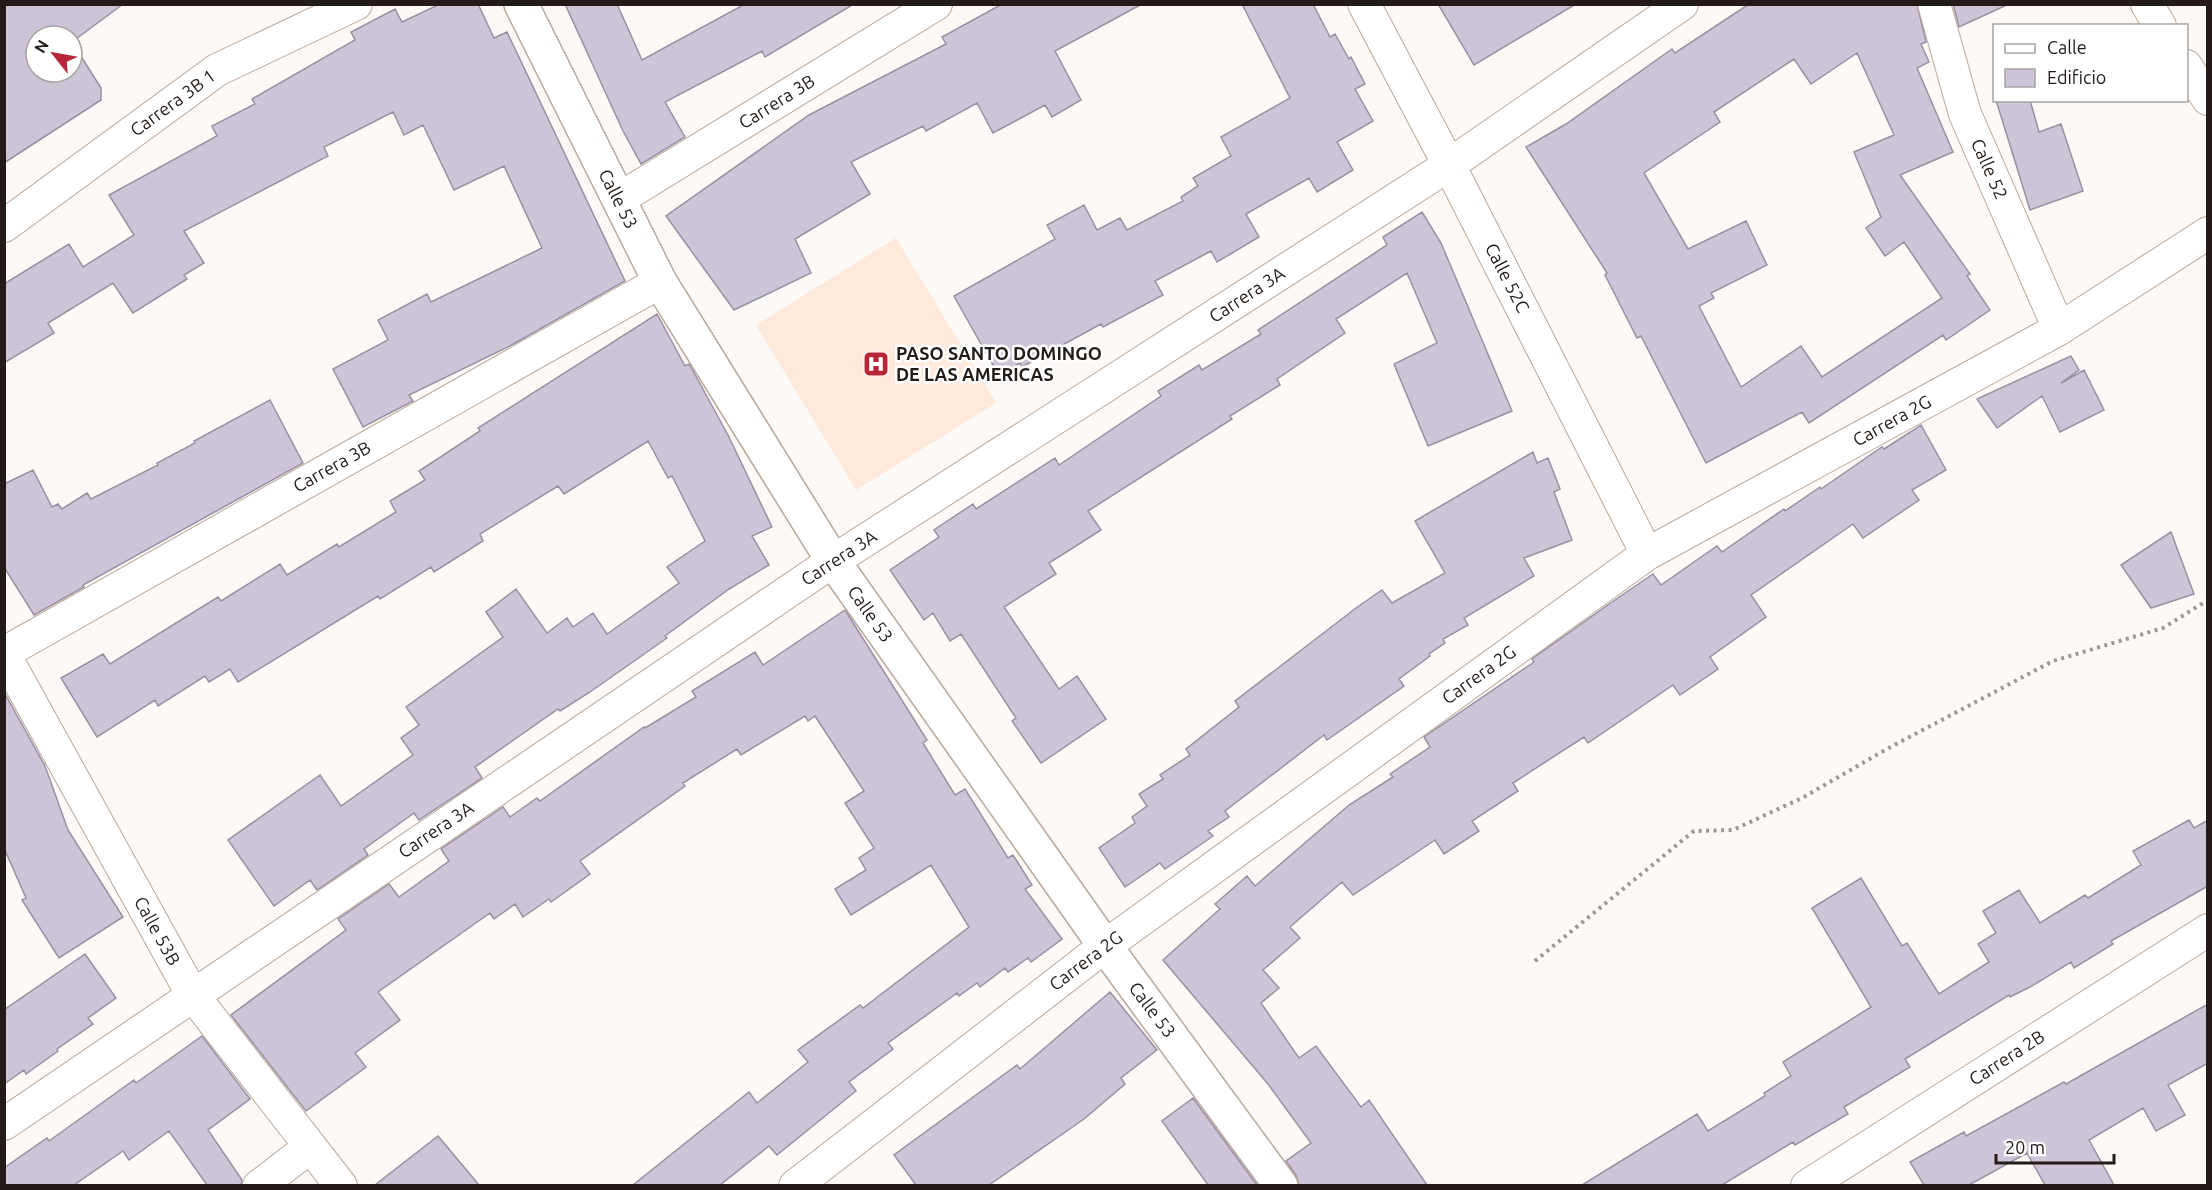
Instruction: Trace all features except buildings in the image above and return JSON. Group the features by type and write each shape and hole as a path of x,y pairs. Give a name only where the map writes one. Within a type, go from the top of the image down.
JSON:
{"street":[{"name":"Carrera 3B 1","path":"4,226 217,70 356,4"},
{"name":"Calle 53","path":"520,4 660,282 833,561 1105,946 1281,1185"},
{"name":"Carrera 3B","path":"619,199 936,4"},
{"name":"Calle 52C","path":"1364,4 1449,165 1647,554"},
{"name":"Carrera 3A","path":"4,1124 192,994 833,561 1449,165 1682,4"},
{"name":"Calle 52","path":"1934,4 1965,114 2059,329"},
{"path":"2147,4 2159,24"},
{"path":"2188,68 2208,99"},
{"name":"Carrera 2G","path":"795,1185 1105,946 1647,554 2059,329 2208,233"},
{"name":"Carrera 3B","path":"4,653 660,282"},
{"name":"Calle 53B","path":"4,653 192,994 342,1185"},
{"name":"Carrera 2B","path":"1807,1185 2208,930"},
{"path":"259,1185 310,1147"}],"path":[{"path":"1535,960 1694,831 1733,830 1804,797 1885,750 2053,662 2163,628 2208,600"}],"shaded area":[{"name":"PASO SANTO DOMINGO DE LAS AMERICAS","path":"896,238 996,403 856,490 756,325"}],"place":[{"name":"PASO SANTO DOMINGO DE LAS AMERICAS","path":"876,364"}]}
